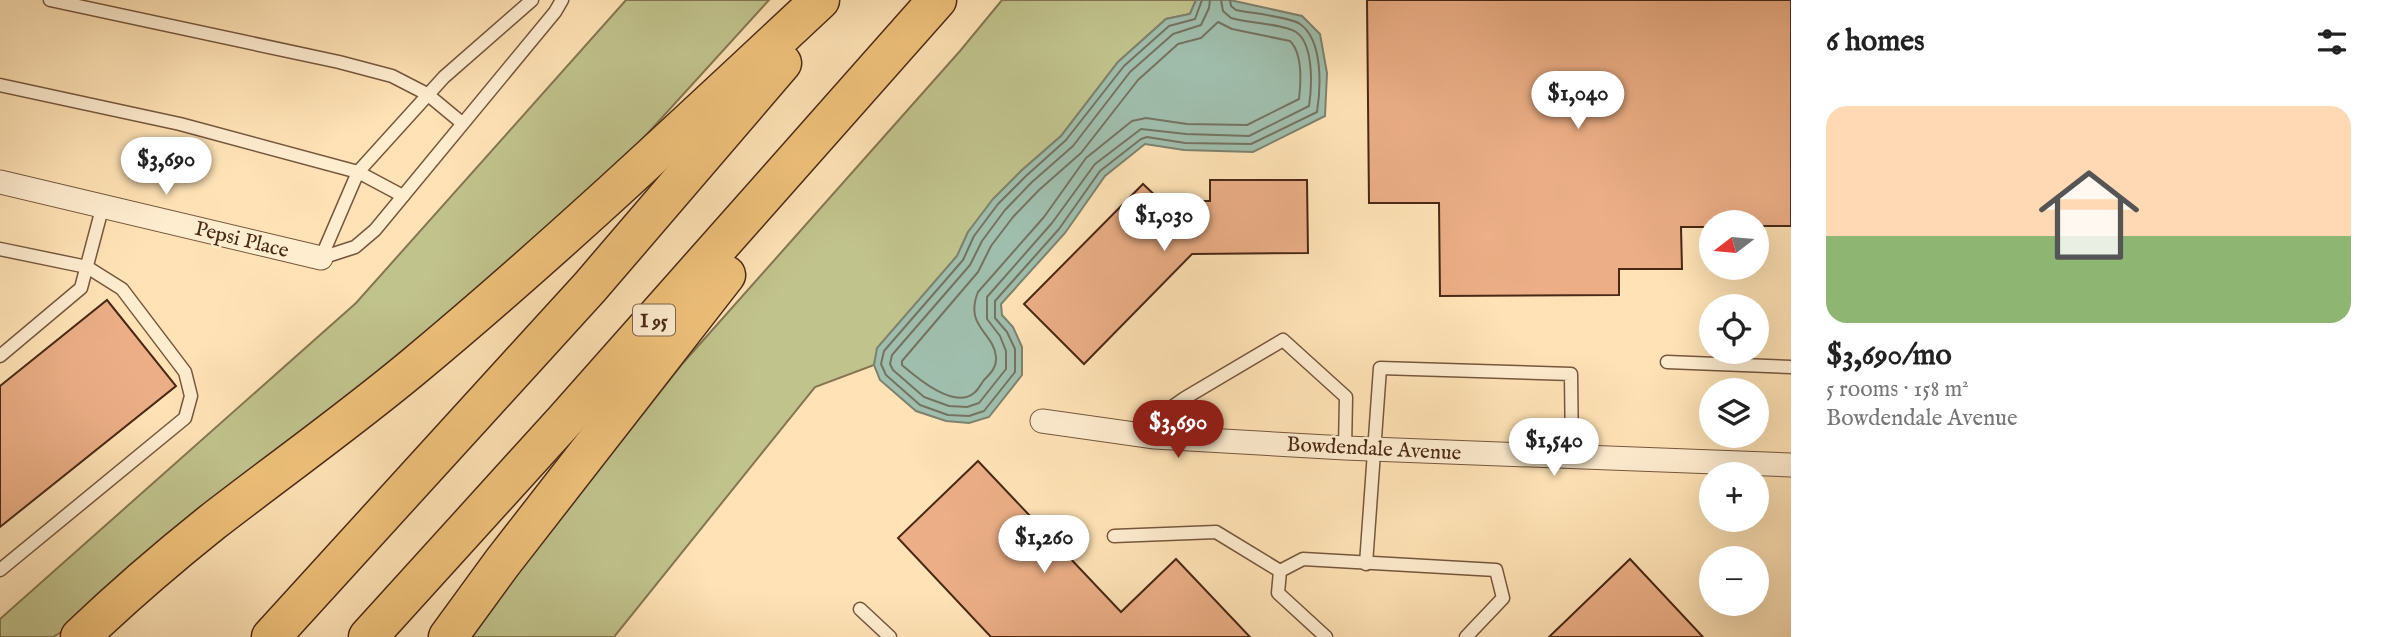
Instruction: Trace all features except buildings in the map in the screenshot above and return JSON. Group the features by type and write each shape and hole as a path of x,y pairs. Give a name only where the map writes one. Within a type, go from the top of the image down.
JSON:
{"highway":[{"path":"80,637 210,524 411,370 485,307 567,235 820,0"},
{"path":"271,637 590,287 836,0"},
{"path":"449,637 510,552 938,0"},
{"name":"I 95","path":"368,637 565,420 938,0"}],"street":[{"name":"Pepsi Place","path":"0,182 321,258"},
{"name":"Bowdendale Avenue","path":"1042,421 1133,434 1345,448 1791,464"}],"lane":[{"path":"50,0 339,62 392,76 427,94 462,123"},
{"path":"321,258 358,172 444,76 532,0"},
{"path":"321,258 355,247 375,230 555,12 562,0"},
{"path":"0,85 186,125 358,172 404,196"},
{"path":"0,356 81,288 103,205"},
{"path":"0,249 87,267 122,289 185,372 191,396 185,418 0,570"},
{"path":"1133,434 1185,398 1283,340 1346,397 1345,448"},
{"path":"1667,362 1791,367"},
{"path":"1366,564 1372,449 1380,368 1571,374 1572,456"},
{"path":"1114,536 1216,532 1280,571"},
{"path":"1280,571 1303,559 1496,570 1503,598 1466,637"},
{"path":"1280,571 1278,593 1325,637"},
{"path":"860,609 890,637"}],"green space":[{"path":"626,0 769,0 638,144 543,236 68,628 53,637 0,637 0,619 356,303"},
{"path":"1002,0 1196,0 1190,14 1166,19 1118,62 1061,136 1021,171 968,232 958,255 878,348 874,365 815,387 614,637 467,637 683,363 960,51"}],"water":[{"path":"1196,0 1230,0 1302,16 1320,34 1327,73 1325,116 1253,152 1184,150 1145,144 1105,176 1065,233 1001,304 1002,315 1013,327 1022,347 1022,375 989,417 969,423 946,421 916,411 880,380 874,365 877,348 957,256 968,232 993,199 1061,136 1118,62 1166,19 1190,14"}]}
